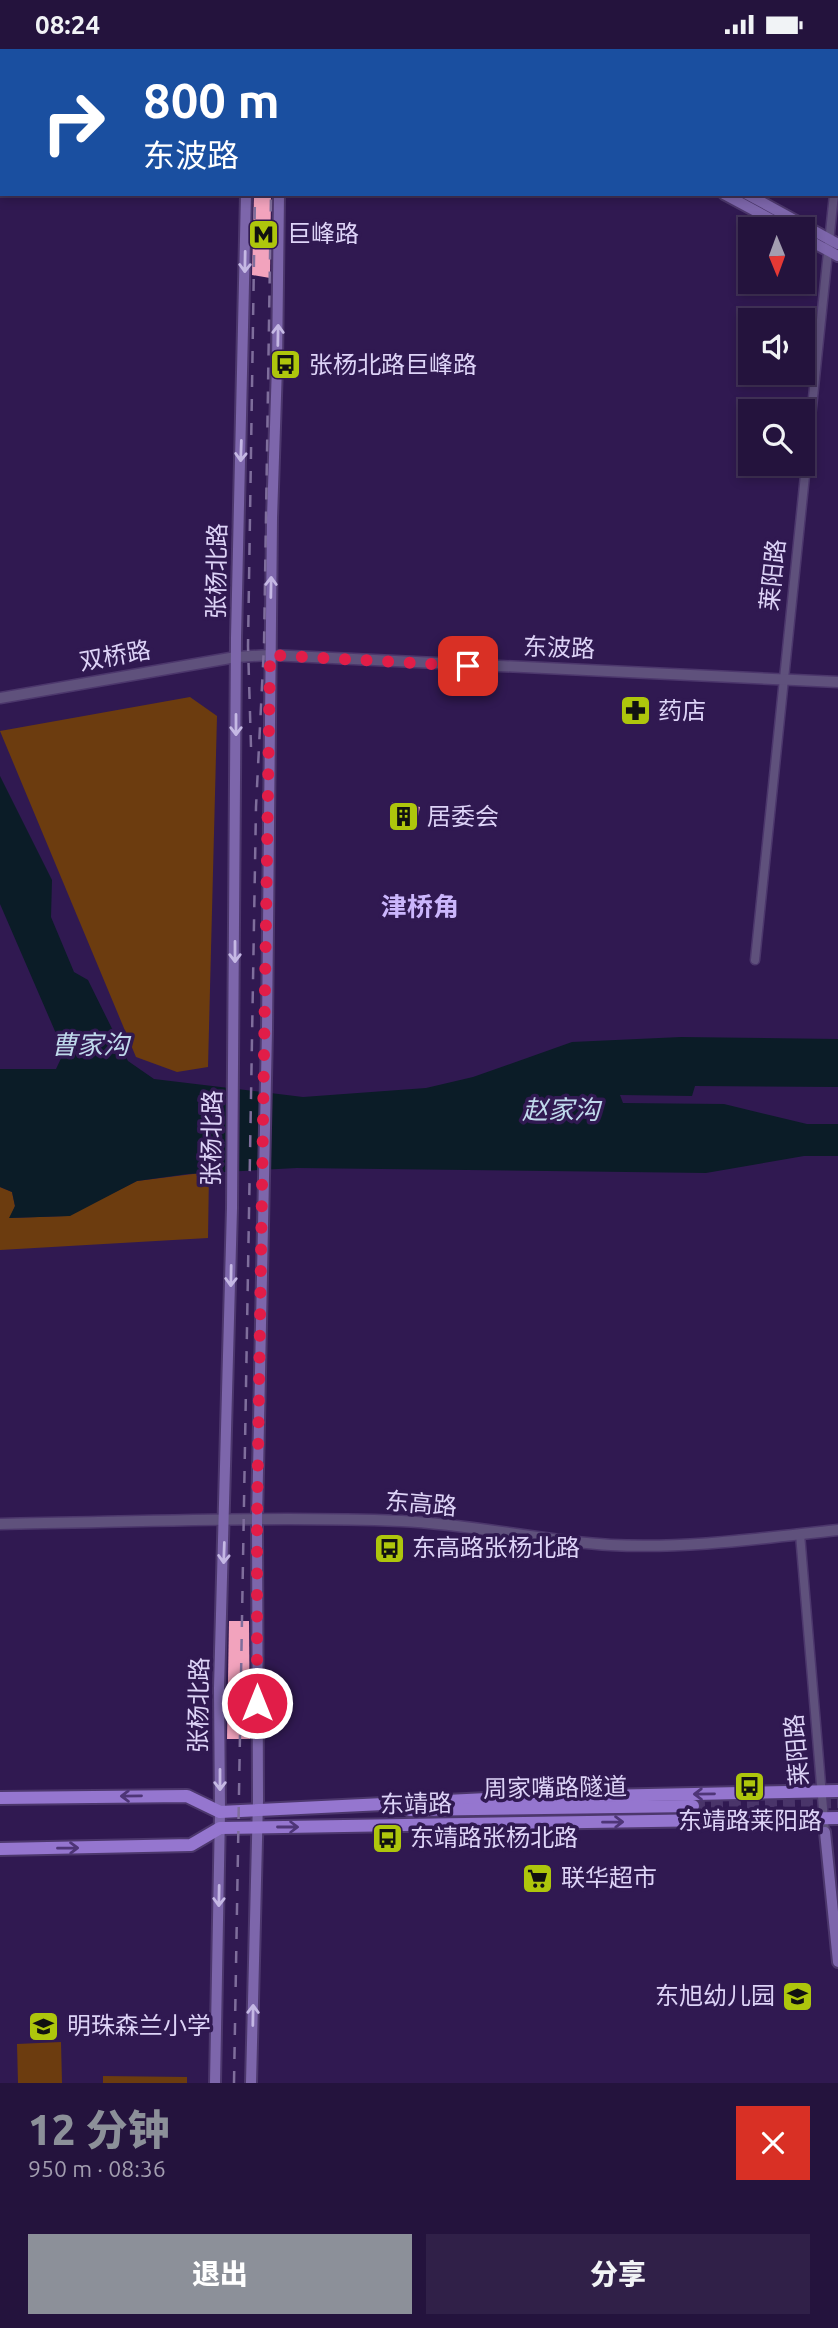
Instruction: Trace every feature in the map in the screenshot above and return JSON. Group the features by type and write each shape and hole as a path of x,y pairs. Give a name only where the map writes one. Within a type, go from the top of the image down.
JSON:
{"main road":[{"name":"张杨北路","path":"215,2083 220,1828 219,1688 232,1208 236,657 246,196"},
{"path":"251,2083 257,1827 257,1520 279,196"},
{"path":"728,196 767,217"},
{"path":"750,196 833,247"},
{"path":"816,241 833,247"},
{"name":"东靖路","path":"0,1798 187,1796 220,1812 292,1811 508,1798 838,1791"},
{"name":"周家嘴路隧道","path":"292,1811 693,1806"},
{"name":"东靖路","path":"0,1849 191,1845 220,1828 838,1818"},
{"name":"莱阳路","path":"825,1832 838,1962"}],"street":[{"name":"莱阳路","path":"754,960 833,247 834,196"},
{"name":"东波路","path":"236,657 270,655 838,682"},
{"name":"双桥路","path":"5,697 236,657"},
{"name":"东高路","path":"0,1524 225,1519 403,1521 564,1542 614,1545 700,1543 838,1530"},
{"name":"莱阳路","path":"800,1534 825,1832"}],"shaded area":[{"path":"190,697 217,716 208,1067 177,1072 136,1057 0,731"},
{"path":"209,1172 208,1238 0,1250 0,1187 12,1192 15,1206 10,1218 67,1216 137,1181"},
{"path":"61,2042 62,2083 18,2083 17,2044"},
{"path":"103,2076 187,2077 187,2083 103,2083"}],"water":[{"name":"赵家沟","path":"0,776 52,880 51,917 74,972 88,980 128,1061 154,1079 303,1097 426,1088 473,1077 572,1042 681,1037 838,1039 838,1087 695,1086 692,1096 620,1095 623,1103 724,1104 807,1124 838,1124 838,1156 804,1156 706,1173 297,1168 188,1174 137,1181 70,1216 9,1218 15,1206 12,1192 0,1187 0,1069 56,1069 64,1052 0,904"}],"building":[{"name":"巨峰路","path":"254,196 271,196 270,278 252,275"},
{"name":"居委会","path":"392,802 420,807 415,830 389,827"},
{"path":"229,1621 249,1621 250,1739 227,1739"}],"tunnel":[{"path":"693,1806 838,1802"}],"railway":[{"path":"251,747 248,646 255,196"},
{"path":"234,2083 256,807 264,646 271,196"}],"place":[{"name":"巨峰路","path":"264,234"},
{"name":"张杨北路巨峰路","path":"286,365"},
{"name":"药店","path":"635,711"},
{"name":"居委会","path":"404,817"},
{"name":"东高路张杨北路","path":"389,1548"},
{"name":"东靖路莱阳路","path":"750,1787"},
{"name":"东靖路张杨北路","path":"387,1838"},
{"name":"联华超市","path":"538,1878"},
{"name":"东旭幼儿园","path":"798,1996"},
{"name":"明珠森兰小学","path":"44,2026"}],"district":[{"name":"津桥角","path":"420,907"}],"route":[{"path":"257,1703 257,1520 267,1030 270,655 468,666"}],"water label":[{"name":"曹家沟","path":"90,1045"}]}
